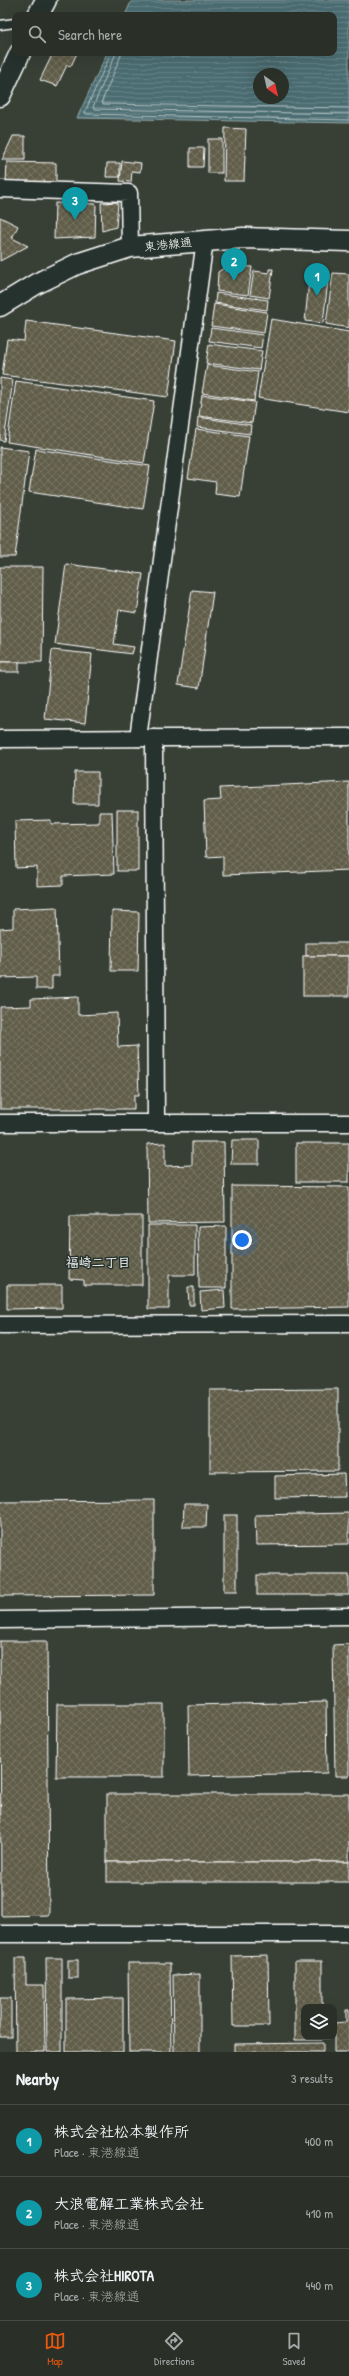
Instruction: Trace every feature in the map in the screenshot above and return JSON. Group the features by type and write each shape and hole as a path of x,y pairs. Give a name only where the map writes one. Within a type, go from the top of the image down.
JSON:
{"street":[{"path":"40,12 46,0"},
{"path":"0,96 19,56"},
{"path":"0,189 130,193 130,248"},
{"name":"東港線通","path":"0,306 36,284 78,264 130,248 205,240 243,238 349,241"},
{"path":"156,1123 146,738 205,240"},
{"path":"0,739 349,737"},
{"path":"0,1123 349,1123"},
{"path":"0,1325 349,1324"},
{"path":"0,1620 349,1616"},
{"path":"0,1934 349,1934"}],"lane":[{"path":"0,25 12,23"}],"water":[{"path":"132,0 349,0 349,123 77,118 106,56 337,56 337,12 126,12"}],"building":[{"path":"52,56 76,56 71,66 67,65 57,86 40,80"},
{"path":"225,128 246,129 244,181 224,181"},
{"path":"13,136 25,136 25,160 2,160"},
{"path":"208,139 222,139 222,173 208,173"},
{"path":"190,148 204,148 203,167 190,167"},
{"path":"122,161 141,163 140,172 132,171 131,182 120,181"},
{"path":"7,162 56,163 56,183 6,182"},
{"path":"107,163 120,163 120,177 106,177"},
{"path":"118,202 116,227 102,231 101,203"},
{"path":"55,203 96,204 95,237 54,239"},
{"path":"0,217 18,226 12,238 28,246 0,261"},
{"path":"227,266 252,267 248,295 217,291 218,272"},
{"path":"269,269 273,269 269,298 250,295 254,271 269,273"},
{"path":"310,270 329,272 323,323 305,321"},
{"path":"333,273 349,274 349,328 326,324"},
{"path":"216,293 268,300 267,310 215,303"},
{"path":"214,304 267,312 264,333 211,326"},
{"path":"271,319 349,332 349,412 258,398"},
{"path":"26,321 176,341 168,397 2,375 7,339 24,341"},
{"path":"211,328 263,335 261,348 209,341"},
{"path":"209,344 262,351 259,370 206,363"},
{"path":"207,365 258,372 254,401 202,393"},
{"path":"0,378 13,380 4,441 0,440"},
{"path":"16,381 154,401 144,463 7,442"},
{"path":"202,395 255,402 252,423 199,416"},
{"path":"198,417 251,425 250,434 197,427"},
{"path":"196,429 249,436 240,497 215,494 216,482 188,478"},
{"path":"0,447 29,451 15,557 0,557"},
{"path":"36,449 150,466 143,509 29,492"},
{"path":"66,564 143,574 137,613 119,610 114,644 134,647 132,654 55,644"},
{"path":"0,567 43,567 42,662 0,662"},
{"path":"192,590 213,592 199,688 178,685"},
{"path":"52,650 92,654 85,723 45,719"},
{"path":"0,662 19,662 19,672 0,672"},
{"path":"75,772 98,772 98,804 74,804"},
{"path":"349,782 349,870 223,875 223,856 206,857 204,801 221,800 220,788"},
{"path":"117,810 138,810 138,871 117,871"},
{"path":"99,812 112,812 114,874 63,876 63,885 37,886 37,867 16,868 15,821 51,820 51,824 99,823"},
{"path":"57,907 59,976 52,976 52,989 36,989 36,977 0,978 0,929 13,928 13,909"},
{"path":"112,911 139,912 138,971 111,971"},
{"path":"306,943 349,943 349,956 306,956"},
{"path":"303,956 349,956 349,996 303,996"},
{"path":"78,997 78,1015 117,1013 118,1047 137,1046 139,1095 134,1095 134,1109 0,1109 0,1007 31,1006 31,999"},
{"path":"232,1140 259,1140 259,1164 231,1164"},
{"path":"192,1142 224,1142 225,1222 148,1223 147,1144 165,1143 165,1166 192,1165"},
{"path":"296,1143 349,1143 349,1182 296,1182"},
{"path":"232,1186 349,1187 349,1307 232,1309"},
{"path":"70,1216 142,1216 142,1285 84,1285 84,1280 69,1279"},
{"path":"148,1225 195,1225 195,1275 169,1275 169,1309 148,1309"},
{"path":"226,1226 226,1288 199,1288 198,1227"},
{"path":"7,1285 62,1285 62,1308 7,1309"},
{"path":"188,1287 194,1287 194,1305 189,1305"},
{"path":"224,1290 225,1308 201,1310 200,1292"},
{"path":"338,1389 338,1471 210,1472 210,1390"},
{"path":"344,1474 345,1497 275,1498 275,1476"},
{"path":"154,1500 154,1595 0,1596 0,1501"},
{"path":"184,1504 207,1504 206,1527 183,1527"},
{"path":"349,1513 349,1544 256,1545 255,1515"},
{"path":"224,1515 237,1515 237,1591 224,1591"},
{"path":"257,1575 349,1575 349,1595 257,1595"},
{"path":"0,1641 47,1641 49,1915 1,1916"},
{"path":"349,1644 349,1776 335,1776 333,1645"},
{"path":"326,1702 327,1773 189,1776 188,1705"},
{"path":"57,1704 164,1704 164,1777 56,1777"},
{"path":"107,1794 349,1794 349,1862 107,1862"},
{"path":"107,1862 349,1862 349,1882 107,1882"},
{"path":"268,1955 269,2026 233,2026 232,1956"},
{"path":"15,1958 26,1958 26,1985 44,1985 45,2052 16,2052"},
{"path":"46,1958 62,1958 62,2052 47,2052"},
{"path":"68,1960 78,1960 78,1978 68,1978"},
{"path":"295,1961 322,1961 322,2004 301,2004 301,2040 295,2040"},
{"path":"128,1963 170,1963 171,2052 129,2052"},
{"path":"200,1974 200,2052 174,2052 173,1975"},
{"path":"0,1998 11,1998 11,2037 0,2037"},
{"path":"123,1998 123,2052 66,2052 66,1999"},
{"path":"346,2010 349,2010 349,2052 334,2052 334,2040 337,2040 337,2023 346,2022"},
{"path":"323,2043 323,2052 234,2052 234,2044"}],"place":[{"name":"株式会社HIROTA","path":"75,220"},
{"name":"大浪電解工業株式会社","path":"234,281"},
{"name":"株式会社松本製作所","path":"317,296"}],"district":[{"name":"福崎二丁目","path":"98,1262"}]}
